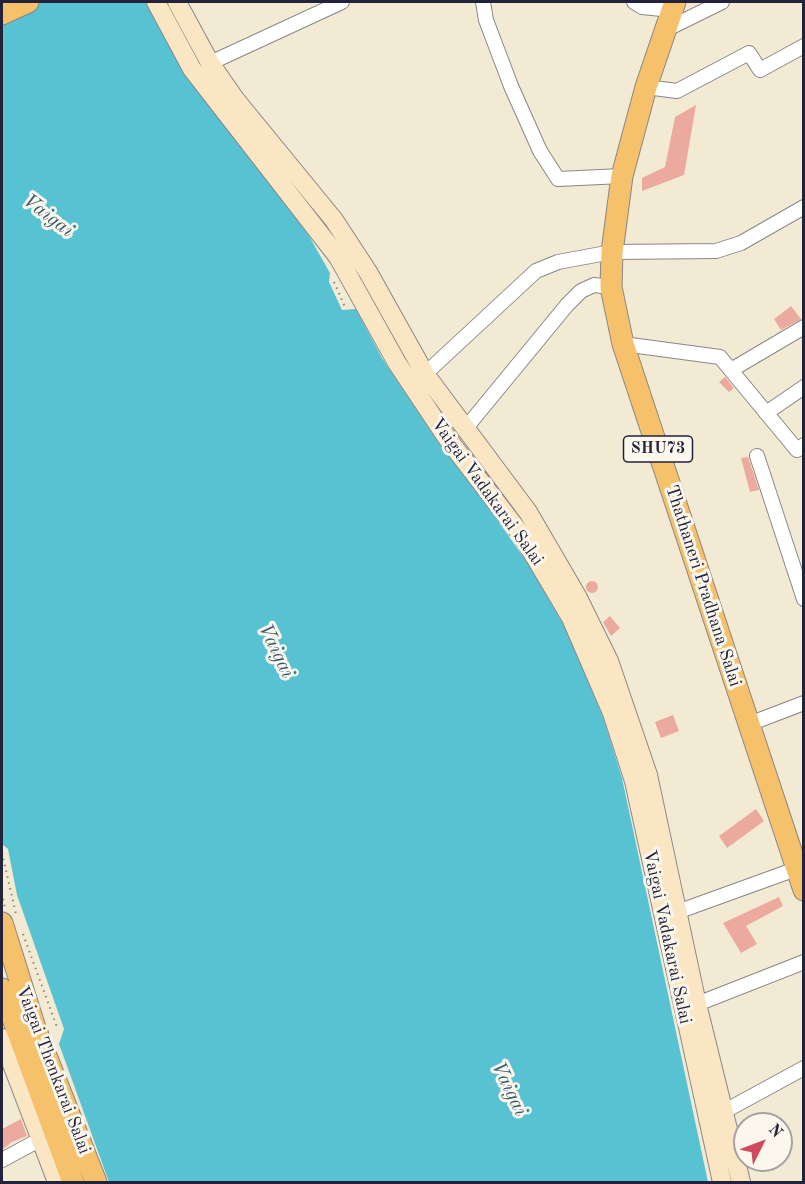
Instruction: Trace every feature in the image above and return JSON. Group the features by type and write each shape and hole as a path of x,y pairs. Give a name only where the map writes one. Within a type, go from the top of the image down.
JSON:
{"main road":[{"path":"2,14 28,2"},
{"name":"Vaigai Vadakarai Salai","path":"156,2 192,69 338,257 397,363 447,438 523,537 571,618 612,713 634,781 722,1182"},
{"name":"Vaigai Vadakarai Salai","path":"181,3 210,63 235,99 334,220 368,272 425,374 465,429 493,462 528,512 577,596 609,661 648,776 697,1004 741,1182"},
{"name":"Thathaneri Pradhana Salai","path":"674,6 663,32 646,87 622,176 612,252 611,287 623,344 804,890"},
{"name":"Vaigai Thenkarai Salai","path":"10,923 35,1028 96,1182"},
{"name":"Vaigai Thenkarai Salai","path":"2,990 73,1182"},
{"path":"2,1038 39,1140 57,1182"}],"street":[{"path":"210,63 342,2"},
{"path":"483,2 486,20 511,86 540,152 558,179 622,176"},
{"path":"634,2 642,7 674,6"},
{"path":"663,32 722,2"},
{"path":"646,87 677,91 749,53 760,70 804,46"},
{"path":"425,374 536,271 558,262 612,252 716,251 741,243 804,207"},
{"path":"465,429 581,291 594,285 611,287"},
{"path":"731,370 804,327"},
{"path":"623,344 720,357 801,450"},
{"path":"766,412 804,387"},
{"path":"757,456 804,599"},
{"path":"749,724 804,703"},
{"path":"678,912 796,869"},
{"path":"697,1004 804,962"},
{"path":"725,1111 804,1068"},
{"path":"2,1160 39,1140"}],"path":[{"path":"2,853 10,923"},
{"path":"23,933 58,1030"}],"water":[{"name":"Vaigai","path":"2,2 146,2 184,70 309,236 330,273 329,282 342,310 356,309 382,358 438,442 473,485 529,565 567,631 604,720 622,778 708,1182 109,1182 59,1044 64,1029 17,895 8,849 2,844"}],"building":[{"path":"696,105 684,175 642,191 642,178 665,167 675,117"},
{"path":"791,306 801,319 781,330 774,319"},
{"path":"725,377 734,388 729,392 719,382"},
{"path":"748,457 759,490 750,492 741,458"},
{"path":"592,581 598,587 592,593 586,587"},
{"path":"610,616 620,628 611,636 603,622"},
{"path":"673,715 679,731 661,738 655,722"},
{"path":"756,809 764,821 727,848 719,836"},
{"path":"779,897 783,906 746,926 757,944 741,953 723,923"},
{"path":"21,1119 27,1136 12,1142 2,1150 2,1129"}]}
